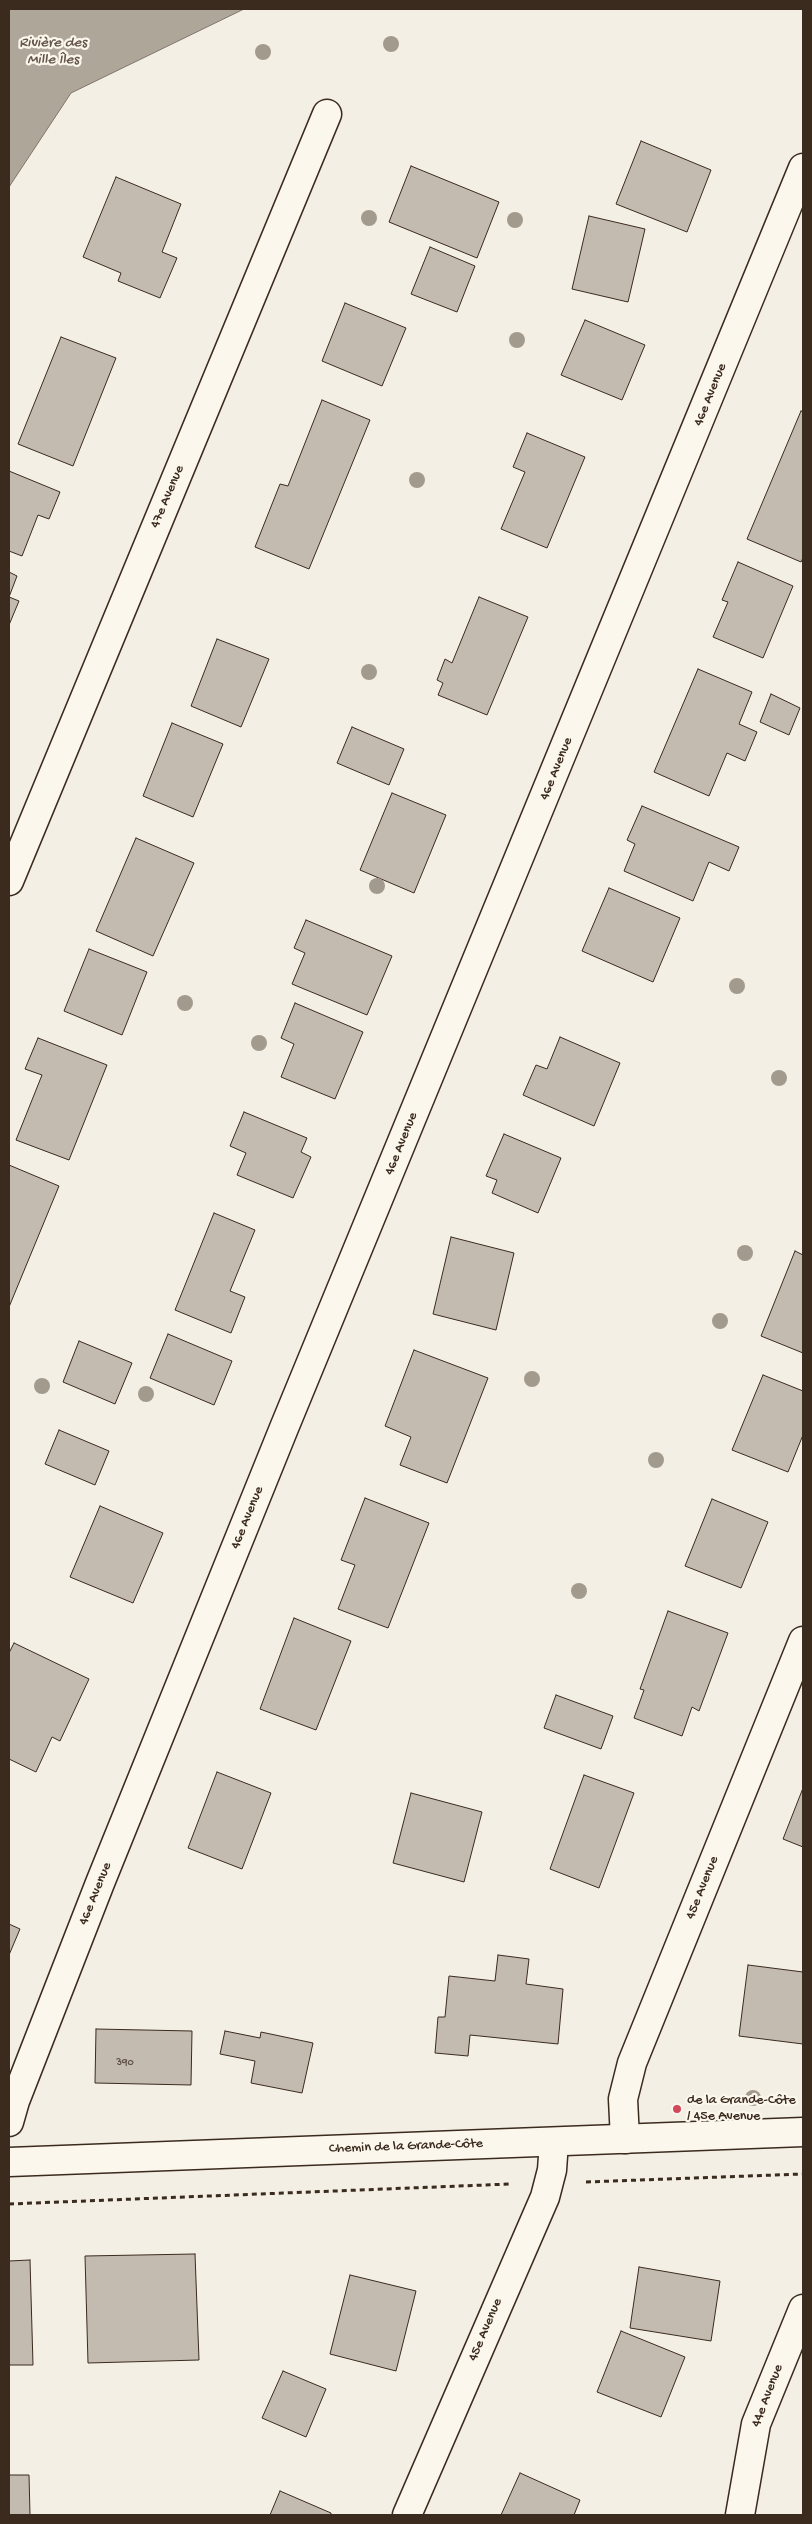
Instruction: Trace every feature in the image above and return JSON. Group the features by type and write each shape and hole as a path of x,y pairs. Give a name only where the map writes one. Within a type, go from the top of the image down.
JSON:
{"street":[{"name":"47e Avenue","path":"9,880 327,114"},
{"name":"46e Avenue","path":"9,2122 15,2101 100,1883 284,1428 803,168"},
{"name":"45e Avenue","path":"625,2139 623,2099 632,2063 803,1641"},
{"name":"Chemin de la Grande-Côte","path":"9,2162 803,2132"},
{"name":"45e Avenue","path":"407,2515 545,2197 552,2170 554,2142"},
{"name":"44e Avenue","path":"740,2515 756,2424 803,2309"}],"path":[{"path":"578,2182 803,2174"},
{"path":"9,2204 505,2185"}],"water":[{"name":"Rivière des Mille Îles","path":"9,9 244,9 71,93 9,187"}],"building":[{"path":"641,141 711,170 687,232 616,204"},
{"path":"411,166 499,202 477,258 389,222"},
{"path":"116,177 181,204 162,252 177,258 160,298 118,281 121,273 83,257"},
{"path":"589,216 645,229 628,302 572,289"},
{"path":"430,247 475,266 457,312 411,294"},
{"path":"345,303 406,328 382,386 322,361"},
{"path":"585,320 645,345 622,400 561,375"},
{"path":"61,337 116,358 73,466 18,444"},
{"path":"322,400 370,420 309,569 255,547 280,484 288,486"},
{"path":"801,411 803,412 803,558 801,562 747,539"},
{"path":"527,433 585,457 547,548 501,529 525,472 513,467"},
{"path":"9,471 60,492 49,519 38,515 22,556 9,551"},
{"path":"738,562 793,586 763,658 713,637 728,602 722,600"},
{"path":"9,572 17,576 9,597"},
{"path":"9,597 19,601 9,625"},
{"path":"479,597 528,617 487,715 438,695 443,683 437,680 445,659 452,663"},
{"path":"217,639 269,659 241,727 191,706"},
{"path":"698,669 752,692 739,724 757,732 745,761 727,753 709,796 654,772"},
{"path":"771,694 800,708 789,735 760,722"},
{"path":"172,723 223,744 193,817 143,796"},
{"path":"352,727 404,749 389,785 337,763"},
{"path":"392,793 446,815 414,893 360,870"},
{"path":"642,806 739,847 729,871 709,862 693,901 624,871 635,844 627,840"},
{"path":"136,838 194,863 153,956 96,931"},
{"path":"609,888 680,918 653,982 582,951"},
{"path":"306,920 392,956 367,1015 292,984 305,953 294,948"},
{"path":"89,949 147,972 122,1035 64,1011"},
{"path":"295,1003 363,1032 335,1099 281,1077 294,1044 281,1038"},
{"path":"560,1037 620,1063 594,1126 523,1095 536,1065 547,1069"},
{"path":"38,1038 107,1065 69,1160 16,1140 42,1075 25,1069"},
{"path":"244,1112 307,1138 301,1152 311,1157 293,1198 237,1175 246,1153 230,1146"},
{"path":"504,1134 561,1158 538,1213 492,1193 497,1180 486,1176"},
{"path":"9,1165 59,1186 9,1307"},
{"path":"214,1213 255,1230 230,1291 245,1297 231,1333 175,1310"},
{"path":"451,1237 514,1253 496,1330 433,1314"},
{"path":"795,1251 803,1255 803,1353 761,1336"},
{"path":"168,1334 232,1361 214,1405 150,1378"},
{"path":"79,1341 132,1363 115,1404 63,1382"},
{"path":"414,1350 488,1378 447,1483 400,1465 411,1437 385,1426"},
{"path":"763,1375 803,1391 803,1435 788,1472 732,1450"},
{"path":"59,1430 109,1451 95,1485 45,1464"},
{"path":"365,1498 429,1523 388,1628 338,1609 355,1565 341,1560"},
{"path":"712,1499 768,1522 741,1588 685,1566"},
{"path":"100,1506 163,1533 133,1603 70,1577"},
{"path":"668,1611 728,1633 699,1711 692,1707 682,1736 634,1718 644,1690 640,1689"},
{"path":"294,1618 351,1641 316,1730 260,1709"},
{"path":"14,1643 89,1679 60,1741 52,1737 36,1772 9,1759 9,1653"},
{"path":"556,1695 613,1716 601,1749 544,1728"},
{"path":"217,1772 271,1793 242,1869 188,1848"},
{"path":"584,1775 634,1793 599,1888 550,1869"},
{"path":"803,1788 803,1847 783,1839"},
{"path":"411,1793 482,1812 464,1882 393,1863"},
{"path":"9,1924 20,1929 9,1955"},
{"path":"498,1955 529,1959 526,1984 563,1989 558,2044 470,2035 468,2056 435,2053 438,2017 445,2017 449,1976 495,1981"},
{"path":"748,1965 803,1972 803,2044 739,2036"},
{"path":"96,2029 192,2031 191,2085 95,2083"},
{"path":"225,2031 260,2038 261,2032 313,2043 302,2093 251,2083 255,2061 220,2054"},
{"path":"195,2254 199,2360 88,2363 85,2256"},
{"path":"30,2260 33,2365 9,2365 9,2261"},
{"path":"639,2267 720,2281 711,2341 630,2328"},
{"path":"350,2275 416,2291 396,2371 330,2354"},
{"path":"621,2331 685,2357 661,2417 597,2392"},
{"path":"283,2371 326,2389 306,2437 262,2418"},
{"path":"520,2473 580,2500 574,2515 501,2515"},
{"path":"9,2475 29,2475 30,2515 9,2515"},
{"path":"280,2491 331,2513 331,2515 270,2515"}],"place":[{"name":"de la Grande-Côte / 45e Avenue","path":"677,2109"}]}
